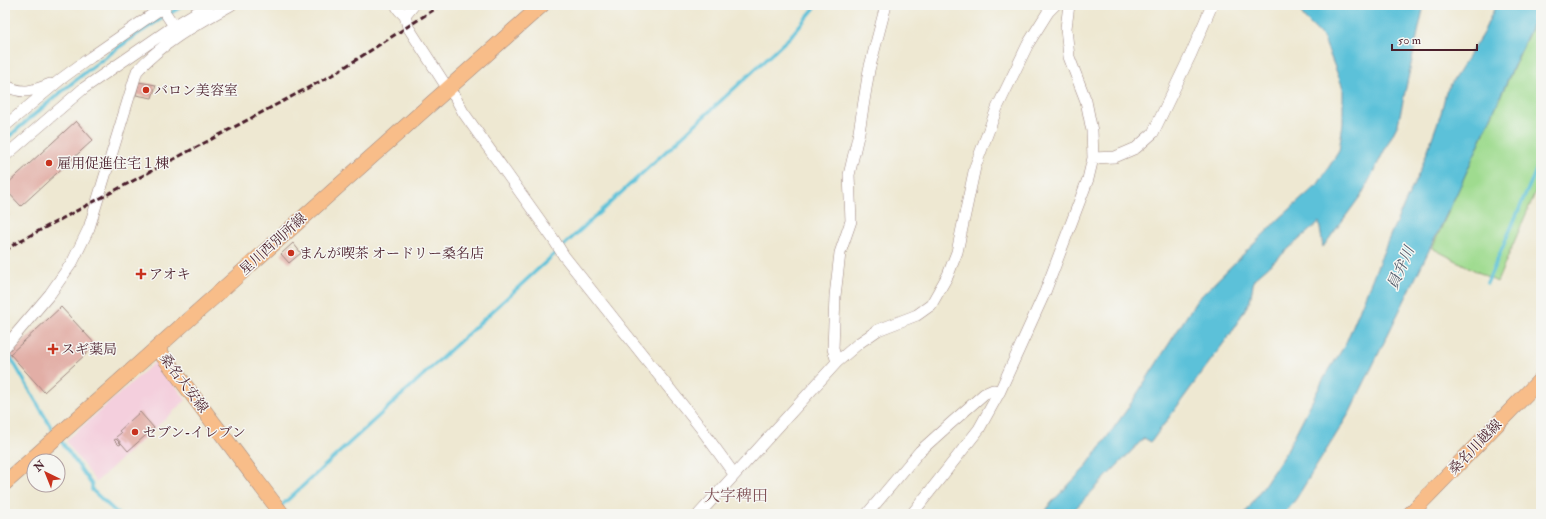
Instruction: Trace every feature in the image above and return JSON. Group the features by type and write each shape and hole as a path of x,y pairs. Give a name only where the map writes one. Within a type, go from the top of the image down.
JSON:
{"main road":[{"name":"星川西別所線","path":"5,483 542,5"},
{"name":"桑名大安線","path":"157,348 279,510"},
{"name":"桑名川越線","path":"1410,514 1541,379"}],"street":[{"path":"5,156 84,88 173,24 209,5"},
{"path":"5,347 50,294 73,261 89,228 137,71 150,56 189,28 231,5"},
{"path":"396,5 405,16 408,27 448,89 455,97 463,112 560,249 700,427 734,474"},
{"path":"405,16 414,5"},
{"path":"837,362 833,349 835,296 840,254 850,221 849,175 859,132 870,70 886,5"},
{"path":"912,514 979,430 1000,391 1045,292 1088,180 1093,158 1092,131 1086,101 1069,57 1066,28 1069,5"},
{"path":"1093,158 1115,157 1136,148 1153,133 1191,54 1212,5"},
{"path":"699,514 837,362 859,343 878,330 917,315 931,305 948,274 956,252 975,167 998,108 1028,44 1048,7"},
{"path":"5,126 61,79 107,44 164,8 173,24"},
{"path":"5,85 24,92 35,90 61,79"},
{"path":"867,514 920,452 950,424 984,394 993,390 1000,391"}],"shaded area":[{"path":"155,362 162,367 186,400 96,482 67,443 67,440"}],"green space":[{"path":"1541,7 1541,179 1497,282 1432,248"}],"water":[{"path":"1298,5 1424,5 1398,124 1362,194 1323,247 1319,222 1254,279 1250,301 1231,333 1151,442 1144,438 1070,514 1044,514 1051,503 1085,468 1128,408 1197,300 1278,220 1318,184 1339,151 1343,123 1343,88 1323,37 1304,18"},
{"name":"員弁川","path":"1496,5 1541,5 1458,191 1350,412 1296,499 1284,514 1245,514 1286,452 1324,378 1345,345 1392,231 1421,169 1441,113 1446,92 1483,33"}],"building":[{"name":"バロン美容室","path":"139,82 156,85 152,98 136,95"},
{"name":"雇用促進住宅１棟","path":"76,121 93,140 21,206 5,189 5,186"},
{"path":"5,206 9,214 5,216"},
{"name":"まんが喫茶 オードリー桑名店","path":"293,243 301,253 289,263 281,254"},
{"name":"スギ薬局","path":"61,307 96,345 44,392 10,354"},
{"name":"セブン-イレブン","path":"140,412 154,428 128,451 116,437 121,433 119,431"},
{"path":"116,439 121,444 119,445 114,440"}],"waterway":[{"path":"5,140 47,103 91,68 136,35 184,5"},
{"path":"281,506 790,37 817,5"},
{"path":"1487,283 1541,159"},
{"path":"7,351 52,429"},
{"path":"61,441 92,485 92,490 118,514"}],"railway":[{"path":"5,251 16,243 334,74 441,5"}],"place":[{"name":"バロン美容室","path":"146,90"},
{"name":"雇用促進住宅１棟","path":"49,163"},
{"name":"まんが喫茶 オードリー桑名店","path":"291,253"},
{"name":"アオキ","path":"141,274"},
{"name":"スギ薬局","path":"53,349"},
{"name":"セブン-イレブン","path":"135,432"}],"district":[{"name":"大字稗田","path":"736,496"}]}
